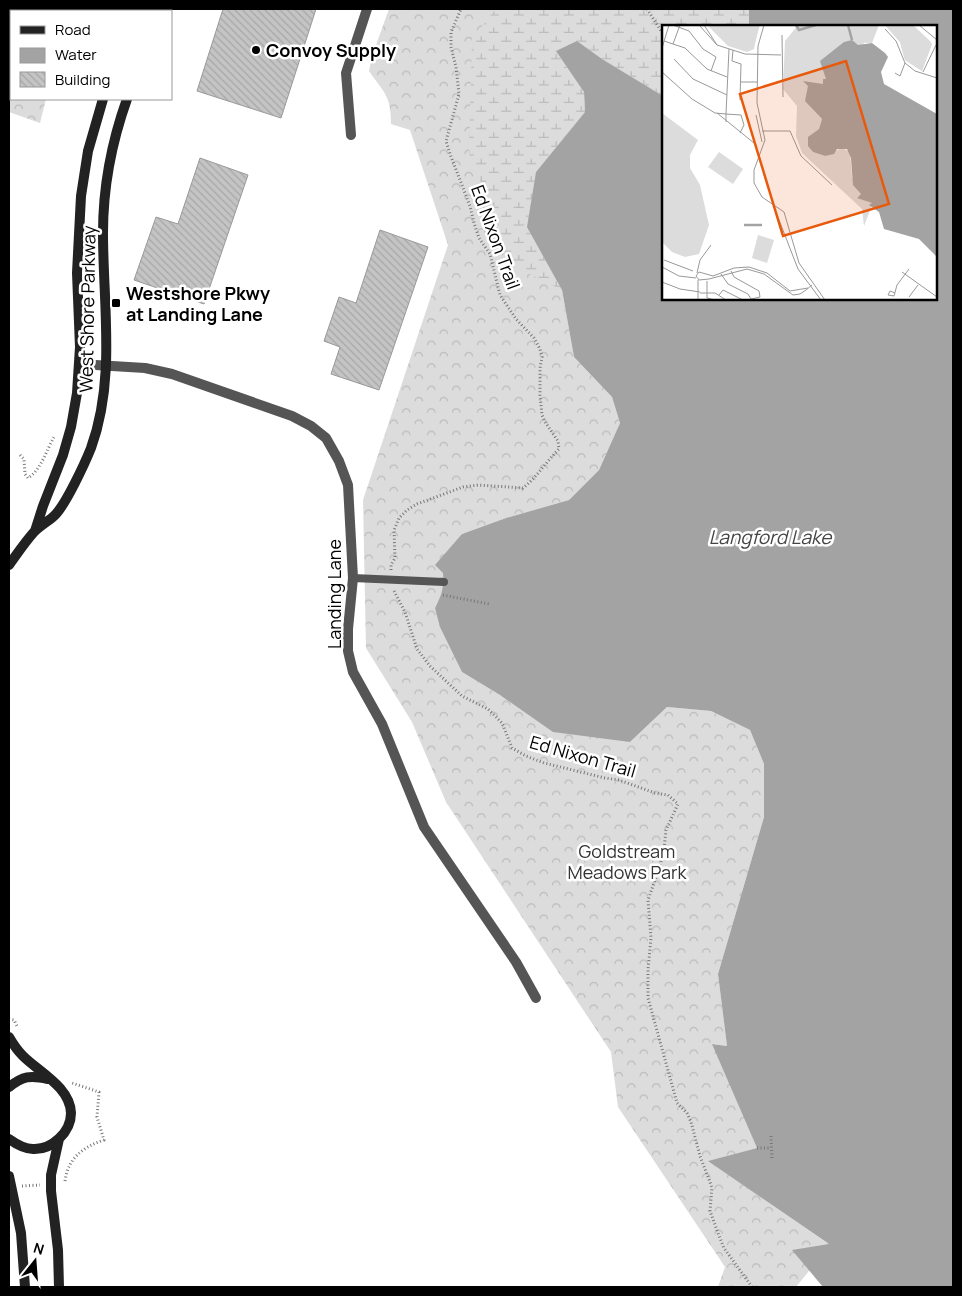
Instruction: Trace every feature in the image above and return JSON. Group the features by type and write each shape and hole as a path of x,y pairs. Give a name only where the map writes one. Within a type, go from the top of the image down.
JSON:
{"main road":[{"name":"West Shore Parkway","path":"35,531 43,506 64,456 77,393 80,346 77,273 81,196 88,151 103,100"},
{"name":"West Shore Parkway","path":"9,565 35,531 56,514 74,483 90,449 100,416 106,366 103,231 108,174 118,125 127,100"},
{"path":"9,1037 23,1056 60,1088 68,1099 71,1113 68,1127 59,1139 48,1147 33,1149 19,1146 9,1139"},
{"path":"9,1087 20,1078 34,1076 48,1079"},
{"path":"59,1139 51,1175 50,1191 58,1250 59,1287"},
{"path":"9,1176 21,1231 25,1287"}],"street":[{"path":"350,135 346,73 367,9"},
{"name":"Landing Lane","path":"79,364 145,368 172,374 292,416 311,426 326,438 339,461 348,485 353,578 348,651 354,672 382,724 424,827 516,962 536,998"}],"lane":[{"path":"353,578 444,582"}],"path":[{"name":"Ed Nixon Trail","path":"461,9 451,32 459,94 446,141 470,206 479,238 490,254 500,295 516,319 534,338 540,349 542,357 540,368 542,415 558,441 559,449 548,459 534,480 523,488 478,485 463,488 417,504 407,510 399,518 394,530 395,558 391,565 391,580 405,612 417,649 430,666 462,696 488,709 502,723 512,748 544,763 619,780 655,793 668,795 678,804 666,830 660,866 648,900 651,938 648,998 678,1103 687,1113 691,1122 700,1156 712,1188 710,1211 712,1218 724,1248 752,1287"},
{"path":"647,9 662,32"},
{"path":"20,455 24,459 25,474 28,478 33,475 56,433"},
{"path":"442,594 489,604"},
{"path":"9,1019 14,1020"},
{"path":"65,1185 67,1169 79,1152 104,1140 98,1121 99,1092"},
{"path":"771,1136 772,1159"},
{"path":"757,1148 772,1148"}],"green space":[{"name":"Goldstream Meadows Park","path":"389,9 749,9 749,25 662,25 662,95 602,59 577,41 585,112 536,172 562,290 574,357 612,397 620,423 599,470 569,500 506,518 462,534 443,573 443,594 435,608 462,672 500,695 630,742 667,707 711,711 750,730 764,764 764,817 718,974 727,1046 713,1044 757,1148 709,1161 830,1245 796,1287 718,1287 725,1267 618,1107 611,1052 446,802 412,722 366,648 363,500 448,245 410,130 391,124 390,107 386,95 369,71 372,56"},
{"path":"749,9 749,25 662,25 662,95 602,59 577,41 556,52 584,92 585,112 536,172 527,227 562,290 515,267 469,153 472,39 495,10"},
{"path":"9,71 10,100 46,100 40,123 9,112"}],"water":[{"name":"Langford Lake","path":"749,9 953,9 953,1287 823,1287 792,1250 829,1244 708,1161 757,1148 712,1044 727,1046 718,974 764,817 764,764 750,730 711,711 667,707 630,742 553,732 500,695 462,672 440,627 435,608 442,591 443,573 435,565 462,534 506,518 569,500 599,470 620,423 612,397 574,357 562,290 527,227 536,172 585,112 584,92 556,51 577,41 602,59 662,95 662,300 937,300 937,25 749,25"}],"building":[{"name":"Convoy Supply","path":"223,9 316,9 281,118 197,91"},
{"path":"200,158 248,175 204,304 134,280 156,217 178,224"},
{"path":"380,230 428,247 379,390 331,374 340,347 324,341 339,297 356,303"}],"place":[{"name":"Convoy Supply","path":"256,50"},
{"name":"Westshore Pkwy at Landing Lane","path":"116,303"}]}
